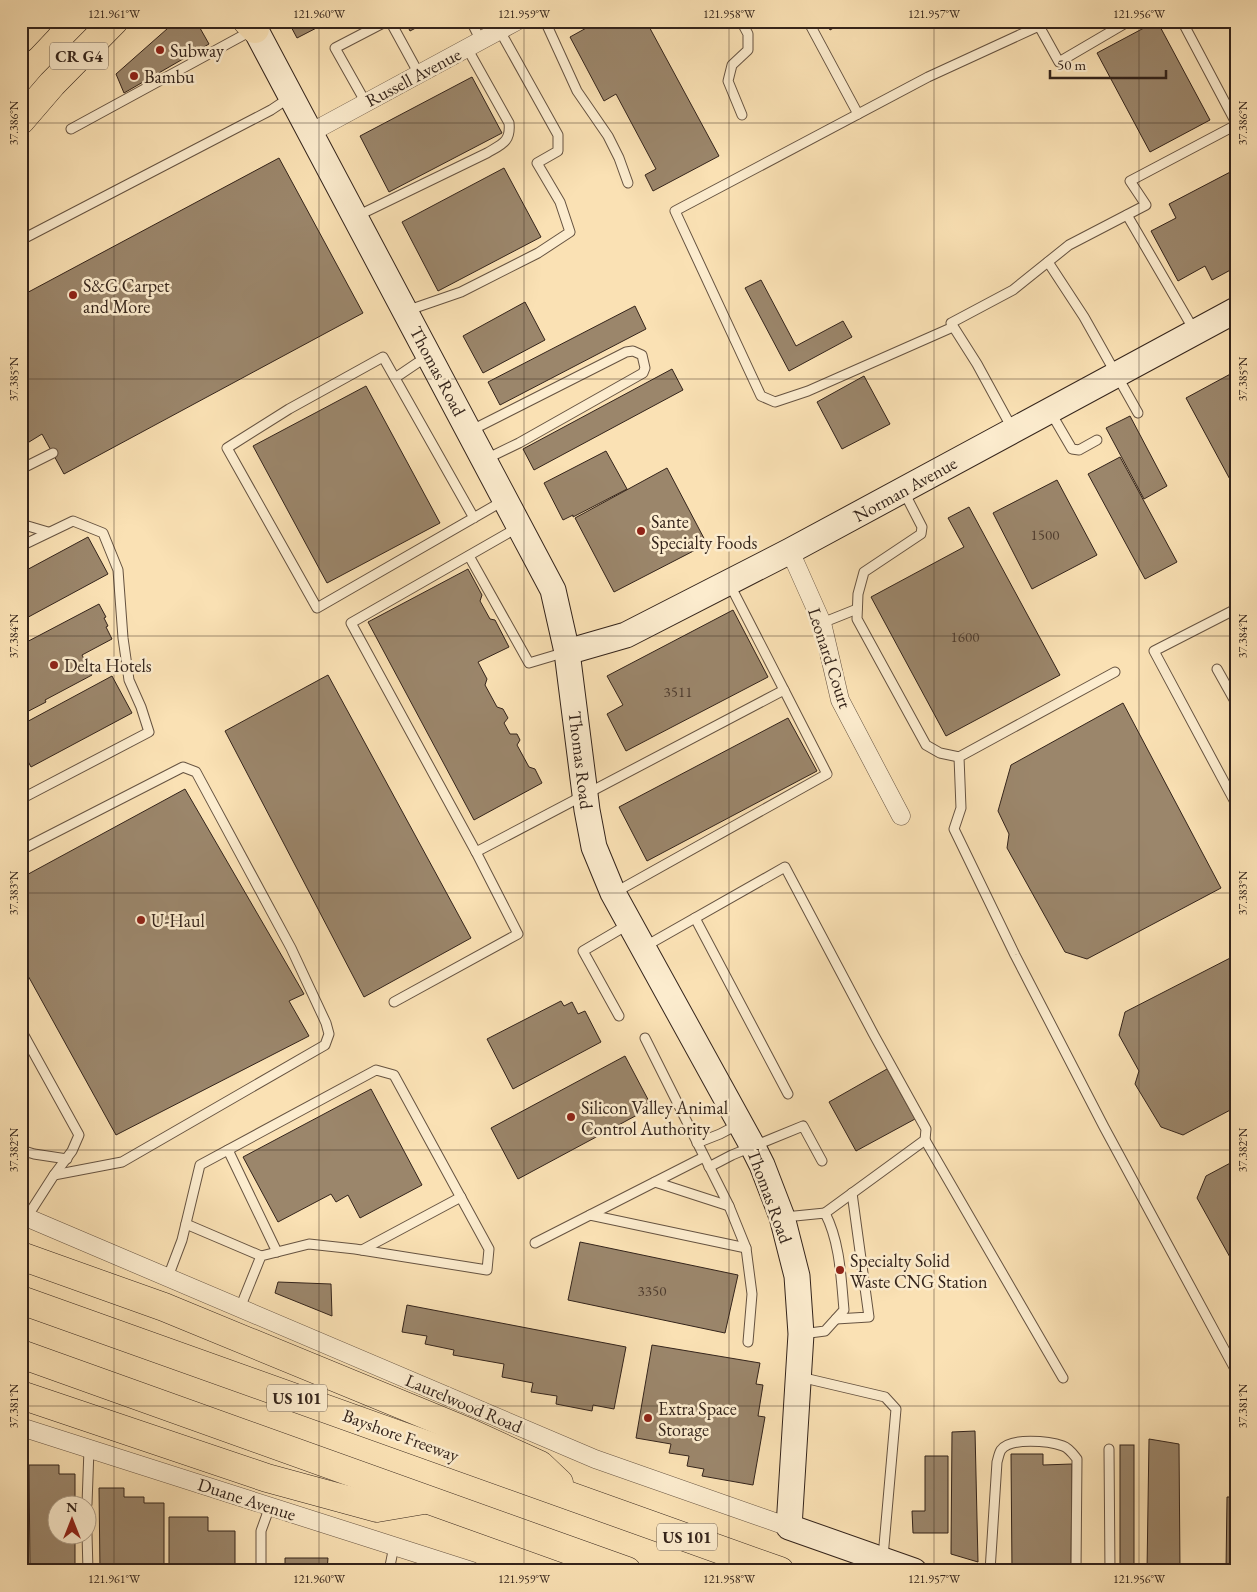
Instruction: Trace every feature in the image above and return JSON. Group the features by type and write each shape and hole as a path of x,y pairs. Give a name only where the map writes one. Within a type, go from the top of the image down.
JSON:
{"highway":[{"name":"CR G4","path":"21,38 38,21"},
{"name":"CR G4","path":"21,120 52,84 114,21"},
{"path":"23,1224 164,1307"},
{"path":"21,1256 164,1307 468,1432 540,1466 572,1496"},
{"name":"Bayshore Freeway","path":"21,1300 780,1571"},
{"path":"21,1354 627,1571"},
{"path":"21,1396 267,1478 377,1508 426,1500"}],"street":[{"name":"Thomas Road","path":"251,24 406,311 553,590 567,652 585,795 594,847 613,893 753,1147 782,1217 797,1276 801,1334 790,1527"},
{"name":"Russell Avenue","path":"310,133 511,24"},
{"name":"Norman Avenue","path":"567,652 626,635 790,551 1195,332 1234,317"},
{"name":"Leonard Court","path":"790,551 822,623 840,700 901,816"},
{"name":"Laurelwood Road","path":"23,1224 168,1277 595,1458 914,1571"},
{"name":"Duane Avenue","path":"21,1428 472,1571"}],"lane":[{"path":"366,103 336,48 388,21 419,74"},
{"path":"355,217 487,153 506,141 510,132 509,123 474,44 471,21"},
{"path":"545,21 577,91 608,136 619,158 628,184"},
{"path":"741,21 748,34 748,50 732,65 728,81 742,115"},
{"path":"808,21 858,114"},
{"path":"953,327 808,391 775,402 761,396 675,211 928,77 1039,26 1059,62 1129,21"},
{"path":"1013,430 977,364 951,323 1013,290 1069,245 1146,205 1130,181 1236,124 1182,21"},
{"path":"71,129 251,24"},
{"path":"406,311 461,292 538,252 570,232 560,202 537,163 558,151 558,135 511,24"},
{"path":"21,240 271,110 291,97"},
{"path":"1127,215 1195,332"},
{"path":"1048,262 1084,317 1138,413"},
{"path":"470,431 626,352 632,351 642,355 645,368 643,374 519,443 484,460"},
{"path":"395,378 430,356"},
{"path":"474,518 383,357 289,409 227,448 317,608 506,500"},
{"path":"1050,410 1072,449 1079,450 1097,440"},
{"path":"21,469 52,453"},
{"path":"903,490 922,527 921,534 864,572 858,594 857,619 926,745 940,753 959,757 1115,672"},
{"path":"21,546 73,521 103,533 118,570 123,638 129,680 141,707 149,732 21,800"},
{"path":"21,524 48,532"},
{"path":"394,1002 518,934 476,852 351,623 520,526"},
{"path":"469,556 529,663 567,652"},
{"path":"613,893 827,774 729,582"},
{"path":"822,623 858,609"},
{"path":"1236,609 1154,650 1236,804"},
{"path":"1217,669 1236,703"},
{"path":"476,852 784,690"},
{"path":"959,757 961,808 954,829 1015,954 1104,1127 1236,1370"},
{"path":"21,850 183,767 196,772 291,948 326,1023 329,1034 325,1045 122,1162 54,1175"},
{"path":"643,948 785,867 926,1129 925,1140 1063,1378"},
{"path":"696,918 788,1094"},
{"path":"619,1016 583,951 630,923"},
{"path":"21,1030 79,1135 67,1159 54,1175 23,1224"},
{"path":"645,1038 729,1206 746,1248 752,1294 748,1342"},
{"path":"168,1277 182,1240 200,1165 376,1070 394,1075 489,1249 488,1270 362,1250 309,1244 262,1256 186,1224"},
{"path":"697,1143 739,1124"},
{"path":"709,1167 803,1126 822,1161"},
{"path":"782,1217 825,1213 925,1140"},
{"path":"21,1150 67,1159"},
{"path":"228,1150 278,1252"},
{"path":"535,1243 704,1157"},
{"path":"655,1182 729,1206"},
{"path":"836,1319 869,1317 852,1193"},
{"path":"362,1250 461,1197"},
{"path":"801,1334 824,1331 844,1310 833,1229 825,1213"},
{"path":"590,1215 746,1248"},
{"path":"240,1308 262,1256"},
{"path":"799,1377 885,1397 896,1409 883,1560"},
{"path":"990,1571 997,1462 1000,1450 1018,1441 1064,1446 1072,1451 1077,1459 1076,1571"},
{"path":"87,1494 89,1449"},
{"path":"1109,1449 1110,1571"},
{"path":"261,1571 261,1531 270,1506"},
{"path":"88,1544 88,1571"},
{"path":"389,1571 394,1546"}],"building":[{"path":"176,21 196,21 209,44 124,93 116,74"},
{"path":"288,21 330,21 297,38"},
{"path":"405,21 429,21 410,31"},
{"path":"599,21 646,21 719,156 653,191 645,175 656,169 616,94 604,101 570,37"},
{"path":"826,21 846,21 830,30"},
{"path":"1157,21 1210,120 1150,152 1097,53"},
{"path":"472,77 502,133 389,192 360,136"},
{"path":"279,158 363,313 64,474 42,434 21,447 21,296"},
{"path":"504,168 541,237 438,291 402,222"},
{"path":"1236,169 1236,267 1212,280 1205,266 1178,281 1151,231 1176,218 1169,204"},
{"path":"761,280 796,346 843,321 852,337 789,371 745,288"},
{"path":"525,302 545,340 483,373 463,336"},
{"path":"635,306 646,329 500,405 488,382"},
{"path":"672,369 683,390 534,470 523,449"},
{"path":"1236,371 1236,484 1233,485 1186,398"},
{"path":"864,376 890,424 842,449 817,402"},
{"path":"366,386 440,523 327,583 253,446"},
{"path":"1130,416 1167,486 1144,499 1106,428"},
{"path":"606,451 627,489 573,517 573,515 563,520 544,483"},
{"path":"1120,457 1177,562 1145,579 1088,474"},
{"name":"Sante Specialty Foods","path":"667,468 707,544 614,592 575,518"},
{"path":"1057,480 1097,555 1032,589 993,513"},
{"path":"969,507 1060,675 946,736 871,597 964,547 948,518"},
{"path":"88,537 108,574 21,621 21,573"},
{"path":"468,569 482,595 480,601 490,619 495,620 509,647 478,662 487,679 485,685 497,707 503,709 508,718 504,723 510,734 517,734 520,740 517,745 529,767 535,769 542,783 474,820 368,622"},
{"name":"Delta Hotels","path":"99,604 106,617 104,618 108,626 106,627 112,639 82,655 92,675 21,715 21,645"},
{"path":"733,610 768,677 626,751 607,714 623,705 607,676"},
{"path":"328,675 471,938 364,997 225,731"},
{"path":"112,676 132,713 31,767 21,748 21,725"},
{"path":"1123,703 1221,888 1087,959 1065,952 1007,848 1009,834 998,811 1011,765"},
{"path":"788,718 817,771 647,861 619,807"},
{"path":"21,759 26,769 23,771 28,780 21,784"},
{"name":"U-Haul","path":"185,789 304,994 289,1001 309,1036 116,1135 21,963 21,878"},
{"path":"1236,955 1236,1107 1183,1135 1161,1127 1135,1084 1139,1071 1119,1035 1125,1012"},
{"path":"561,1001 564,1006 572,1002 578,1014 585,1011 601,1042 513,1089 487,1039"},
{"name":"Silicon Valley Animal Control Authority","path":"625,1056 652,1107 518,1179 491,1128"},
{"path":"887,1069 915,1119 856,1151 829,1102"},
{"path":"371,1089 422,1185 360,1218 348,1195 336,1202 331,1194 278,1222 243,1157"},
{"path":"1236,1160 1236,1268 1197,1198 1206,1176"},
{"path":"580,1242 738,1275 725,1333 568,1300"},
{"path":"278,1282 331,1284 332,1316 275,1293"},
{"path":"407,1305 626,1347 614,1409 593,1405 592,1411 556,1404 557,1396 531,1392 533,1383 502,1377 504,1364 453,1355 454,1350 425,1344 427,1336 402,1332"},
{"path":"652,1345 760,1363 756,1384 763,1385 758,1416 765,1417 753,1485 702,1476 704,1469 687,1466 689,1456 669,1453 671,1444 636,1438"},
{"path":"975,1431 978,1562 951,1554 952,1432"},
{"path":"1149,1439 1179,1444 1180,1571 1147,1571"},
{"path":"1120,1445 1134,1445 1134,1571 1120,1571"},
{"path":"1011,1454 1043,1454 1043,1465 1072,1464 1071,1571 1012,1571"},
{"path":"925,1456 948,1456 948,1533 913,1533 912,1511 925,1511"},
{"path":"29,1465 59,1465 59,1474 75,1474 75,1494 48,1494 48,1544 75,1544 75,1571 30,1571"},
{"path":"99,1488 124,1488 124,1497 144,1497 144,1503 164,1503 164,1571 100,1571"},
{"path":"1227,1497 1236,1497 1236,1571 1226,1571"},
{"path":"169,1517 208,1517 208,1531 235,1531 235,1571 169,1571"},
{"path":"285,1558 328,1558 327,1571 285,1571"}],"place":[{"name":"Subway","path":"160,50"},
{"name":"Bambu","path":"134,76"},
{"name":"S&G Carpet and More","path":"73,295"},
{"name":"Sante Specialty Foods","path":"641,531"},
{"name":"Delta Hotels","path":"54,665"},
{"name":"U-Haul","path":"141,920"},
{"name":"Silicon Valley Animal Control Authority","path":"571,1117"},
{"name":"Specialty Solid Waste CNG Station","path":"840,1270"},
{"name":"Extra Space Storage","path":"648,1418"}]}
